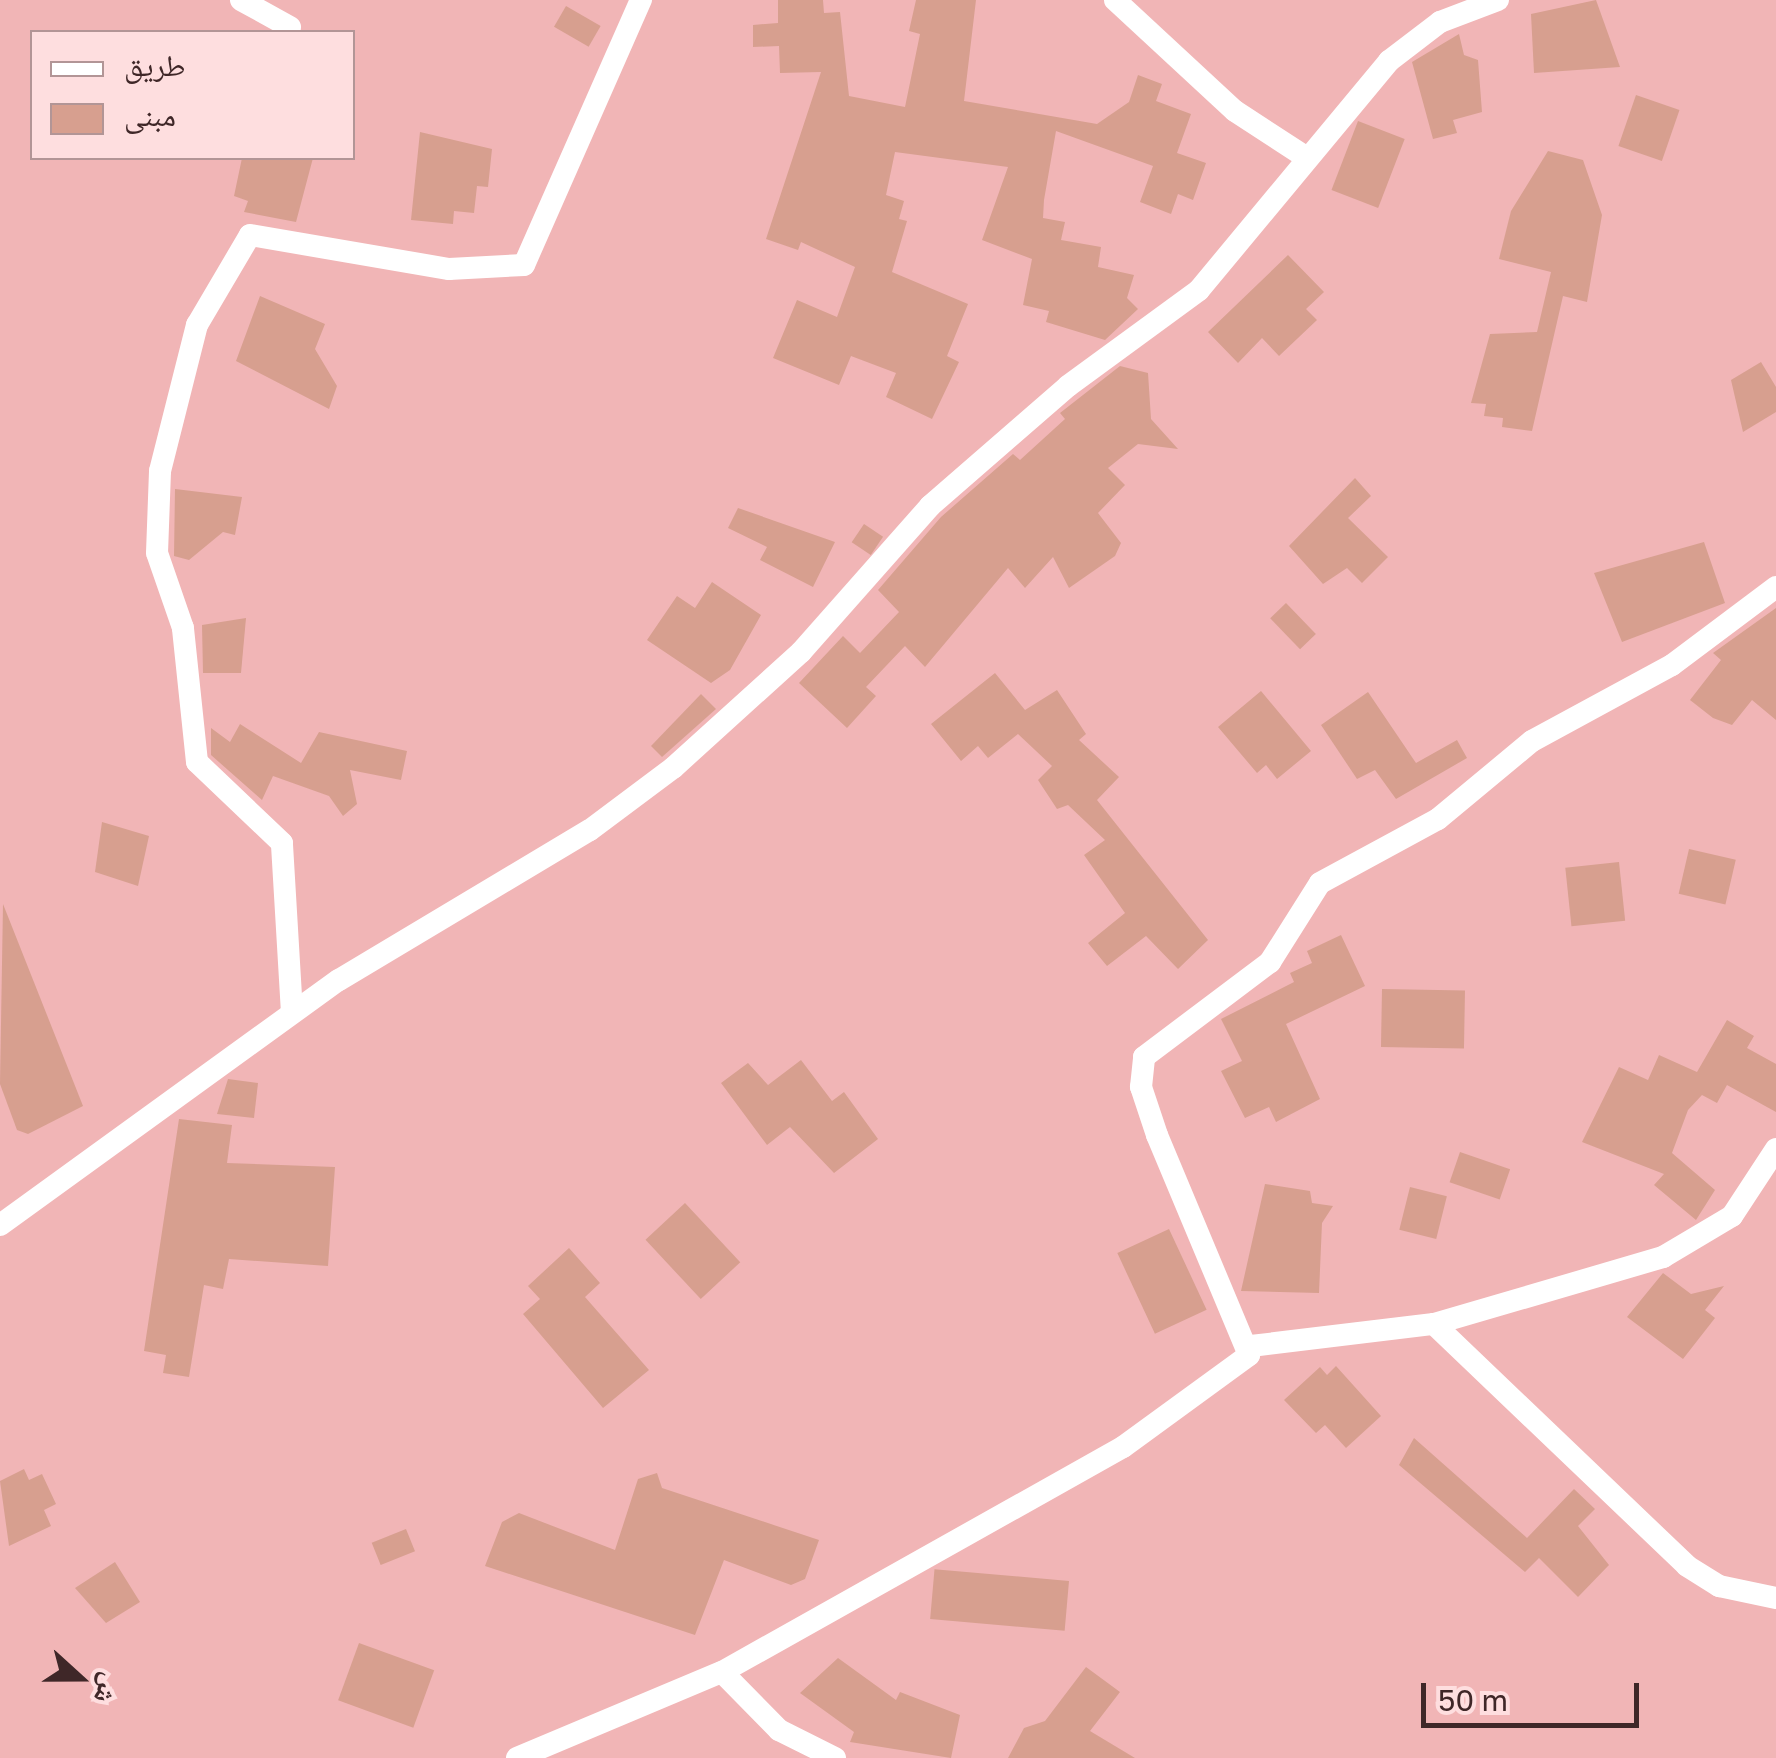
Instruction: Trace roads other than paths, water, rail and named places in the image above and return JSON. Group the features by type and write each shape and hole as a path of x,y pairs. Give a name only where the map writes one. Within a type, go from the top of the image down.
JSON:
{"street":[{"path":"241,0 290,27"},
{"path":"292,1013 282,843 260,814 210,780 192,750 184,628 157,554 160,471 197,324 250,235 449,269 524,265 641,0"},
{"path":"1115,0 1235,111 1304,156"},
{"path":"0,1225 292,1013 590,830 673,768 801,652 930,506 1068,386 1199,290 1252,234 1304,156 1415,40 1498,0"},
{"path":"1251,1346 1157,1134 1140,1088 1144,1058 1270,962 1320,883 1438,819 1532,741 1672,665 1776,588"},
{"path":"518,1758 722,1672 1122,1447 1224,1381 1251,1346 1434,1324 1707,1236 1732,1216 1776,1149"},
{"path":"1434,1324 1687,1566 1718,1586 1776,1598"},
{"path":"722,1672 779,1730 835,1758"}]}
